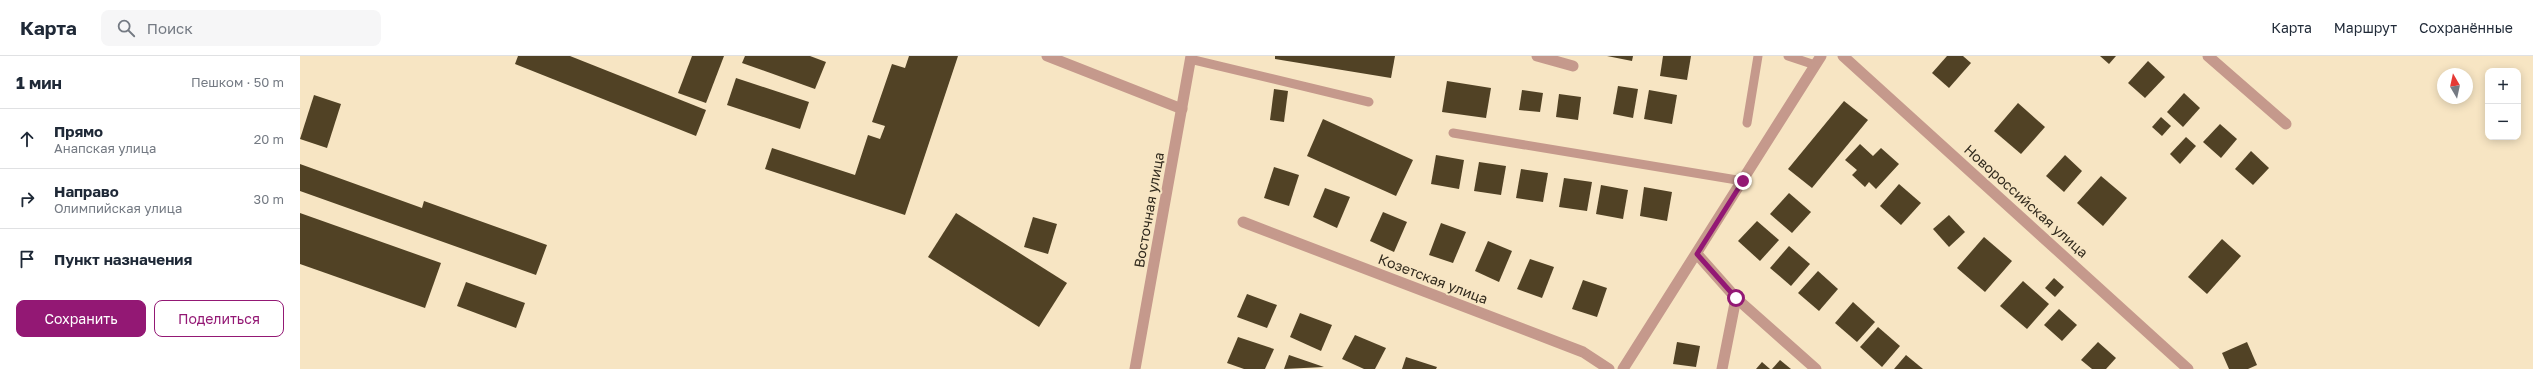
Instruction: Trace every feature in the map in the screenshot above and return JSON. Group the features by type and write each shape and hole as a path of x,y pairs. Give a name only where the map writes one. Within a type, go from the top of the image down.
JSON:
{"street":[{"path":"1047,56 1182,109"},
{"path":"1537,56 1573,66"},
{"name":"Новороссийская улица","path":"1843,56 2188,369"},
{"path":"2208,56 2286,124"},
{"name":"Восточная улица","path":"1135,369 1191,58"},
{"path":"1623,369 1697,254 1818,60"},
{"name":"Козетская улица","path":"1243,222 1583,352 1609,369"},
{"path":"1697,254 1736,298 1816,369"},
{"path":"1722,369 1736,298"}],"lane":[{"path":"1747,123 1758,56"},
{"path":"1788,56 1818,60"},
{"path":"1191,58 1369,102"},
{"path":"1453,133 1743,181"}],"building":[{"path":"518,56 570,56 706,110 696,136 515,64"},
{"path":"692,56 724,56 706,103 678,93"},
{"path":"745,56 810,56 826,62 815,89 742,63"},
{"path":"909,56 958,56 905,215 765,169 772,148 855,175 868,135 880,139 885,126 872,122 892,64 905,68"},
{"path":"1275,56 1395,56 1391,78 1275,59"},
{"path":"1607,56 1633,56 1632,61"},
{"path":"1663,56 1691,56 1687,80 1660,76"},
{"path":"1947,56 1963,56 1971,63 1949,88 1932,73"},
{"path":"2100,56 2116,56 2109,64"},
{"path":"2148,61 2165,77 2145,98 2128,83"},
{"path":"736,78 809,102 800,129 727,105"},
{"path":"1447,81 1491,88 1486,118 1442,112"},
{"path":"1618,86 1638,89 1633,118 1613,114"},
{"path":"1274,89 1288,91 1284,122 1270,120"},
{"path":"1522,90 1543,93 1540,112 1519,110"},
{"path":"1649,90 1677,95 1672,124 1644,119"},
{"path":"2184,93 2200,108 2183,127 2167,112"},
{"path":"1559,94 1581,97 1578,120 1556,117"},
{"path":"314,95 341,104 327,148 300,139"},
{"path":"1844,101 1868,120 1812,188 1788,169"},
{"path":"2018,103 2045,127 2021,154 1994,131"},
{"path":"2161,117 2171,126 2162,136 2152,127"},
{"path":"1323,119 1413,160 1396,196 1307,156"},
{"path":"2220,124 2237,139 2221,158 2203,142"},
{"path":"2186,137 2196,146 2180,164 2170,154"},
{"path":"1860,144 1873,156 1881,148 1899,164 1876,189 1869,182 1865,187 1852,175 1857,170 1845,160"},
{"path":"2251,151 2269,168 2253,185 2235,169"},
{"path":"1436,155 1464,160 1459,189 1431,184"},
{"path":"2065,155 2082,171 2064,192 2046,176"},
{"path":"1479,162 1506,166 1501,195 1474,191"},
{"path":"300,164 422,208 424,201 547,245 536,275 300,191"},
{"path":"1274,167 1299,175 1289,206 1264,198"},
{"path":"1521,169 1548,173 1543,202 1516,198"},
{"path":"2101,176 2127,198 2103,226 2077,203"},
{"path":"1564,178 1592,182 1587,211 1559,207"},
{"path":"1899,184 1921,203 1901,225 1880,206"},
{"path":"1601,185 1628,190 1623,219 1596,214"},
{"path":"1644,187 1672,192 1667,221 1640,216"},
{"path":"1325,188 1350,197 1337,228 1313,217"},
{"path":"1789,193 1811,212 1792,233 1770,214"},
{"path":"1383,212 1407,222 1394,252 1370,241"},
{"path":"300,213 441,263 425,308 300,264"},
{"path":"956,213 1067,283 1039,327 928,257"},
{"path":"1949,215 1965,232 1949,247 1933,229"},
{"path":"1033,217 1057,224 1048,254 1024,247"},
{"path":"1757,221 1779,240 1760,261 1738,241"},
{"path":"1441,223 1466,232 1453,263 1429,255"},
{"path":"1984,237 2012,261 1985,292 1957,268"},
{"path":"2222,239 2241,256 2207,294 2188,277"},
{"path":"1488,241 1512,251 1499,282 1475,271"},
{"path":"1789,246 1810,264 1791,286 1770,268"},
{"path":"1530,259 1554,267 1542,298 1517,289"},
{"path":"1818,271 1838,289 1819,311 1798,293"},
{"path":"2054,278 2064,287 2055,297 2045,288"},
{"path":"1583,280 1607,288 1597,317 1572,309"},
{"path":"2023,281 2049,304 2027,329 2000,306"},
{"path":"466,282 525,303 516,328 457,306"},
{"path":"1247,294 1277,305 1267,328 1237,317"},
{"path":"1853,302 1875,322 1857,342 1835,323"},
{"path":"2059,309 2077,325 2062,341 2044,325"},
{"path":"1300,313 1332,325 1321,351 1290,337"},
{"path":"1878,327 1900,346 1882,367 1860,347"},
{"path":"1355,335 1386,348 1375,369 1364,369 1342,359"},
{"path":"1238,337 1274,349 1265,369 1244,369 1227,363"},
{"path":"1677,342 1700,346 1696,367 1673,364"},
{"path":"2098,342 2116,358 2106,369 2092,369 2081,360"},
{"path":"2247,342 2257,365 2248,369 2229,369 2222,353"},
{"path":"1289,355 1324,367 1284,369"},
{"path":"1906,355 1923,369 1894,369"},
{"path":"1406,357 1437,367 1436,369 1402,369"},
{"path":"1780,360 1791,369 1772,369"},
{"path":"1762,362 1770,369 1756,369"}],"route":[{"path":"1736,298 1697,254 1743,181"}]}
